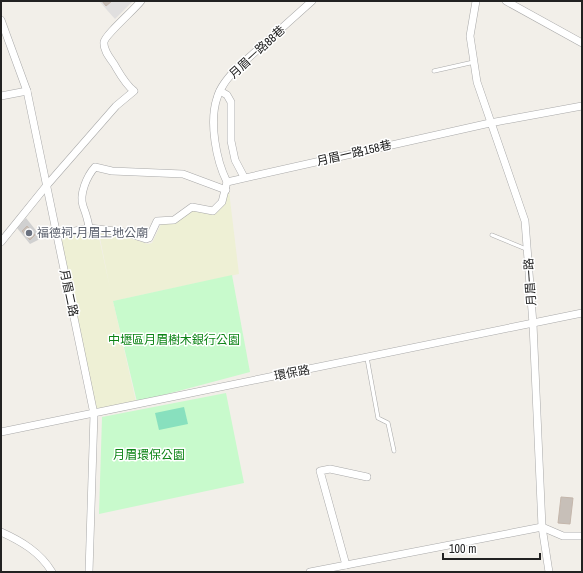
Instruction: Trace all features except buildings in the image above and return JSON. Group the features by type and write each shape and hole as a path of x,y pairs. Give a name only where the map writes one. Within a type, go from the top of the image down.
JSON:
{"street":[{"path":"1,242 47,185 116,106 134,91 127,85 121,76 105,50 104,43 108,34 141,1"},
{"name":"月眉一路88巷","path":"227,182 220,169 215,140 215,107 220,91 235,70 312,1"},
{"name":"月眉一路","path":"476,1 470,36 477,82 525,221 533,324 542,527 549,572"},
{"path":"506,1 582,43"},
{"name":"月眉二路","path":"1,20 27,91 94,414 89,572"},
{"path":"1,96 27,91"},
{"path":"220,91 227,95 231,102 231,141 235,160 244,177"},
{"name":"月眉一路158巷","path":"227,182 490,123 582,106"},
{"path":"89,228 88,216 83,205 83,198 88,176 94,166 112,171 183,174 226,190"},
{"path":"57,235 89,228 124,232 146,239 149,238 157,221 174,220 192,206 213,211 222,202 227,182"},
{"name":"環保路","path":"1,432 582,313"},
{"path":"346,565 320,471 330,469 367,477"},
{"path":"310,572 332,570 346,565 542,527 564,536 582,536"},
{"path":"1,532 26,545 46,562 52,572"}],"lane":[{"path":"434,71 474,62"},
{"path":"492,235 528,250"},
{"path":"367,358 378,418 388,423 394,451"}],"shaded area":[{"path":"99,1 133,1 115,19"},
{"path":"26,218 42,238 30,244 17,228"}],"green space":[{"path":"228,183 239,274 113,301 136,402 95,411 61,239 78,233 98,233 110,288 99,233 122,235 148,244 152,243 161,224 193,207 213,212"},
{"name":"中壢區月眉樹木銀行公園","path":"232,275 250,372 137,402 113,301"},
{"name":"月眉環保公園","path":"226,393 244,483 99,514 102,417"},
{"path":"184,407 188,424 159,430 155,413"}],"place":[{"name":"福德祠-月眉土地公廟","path":"29,233"}]}
